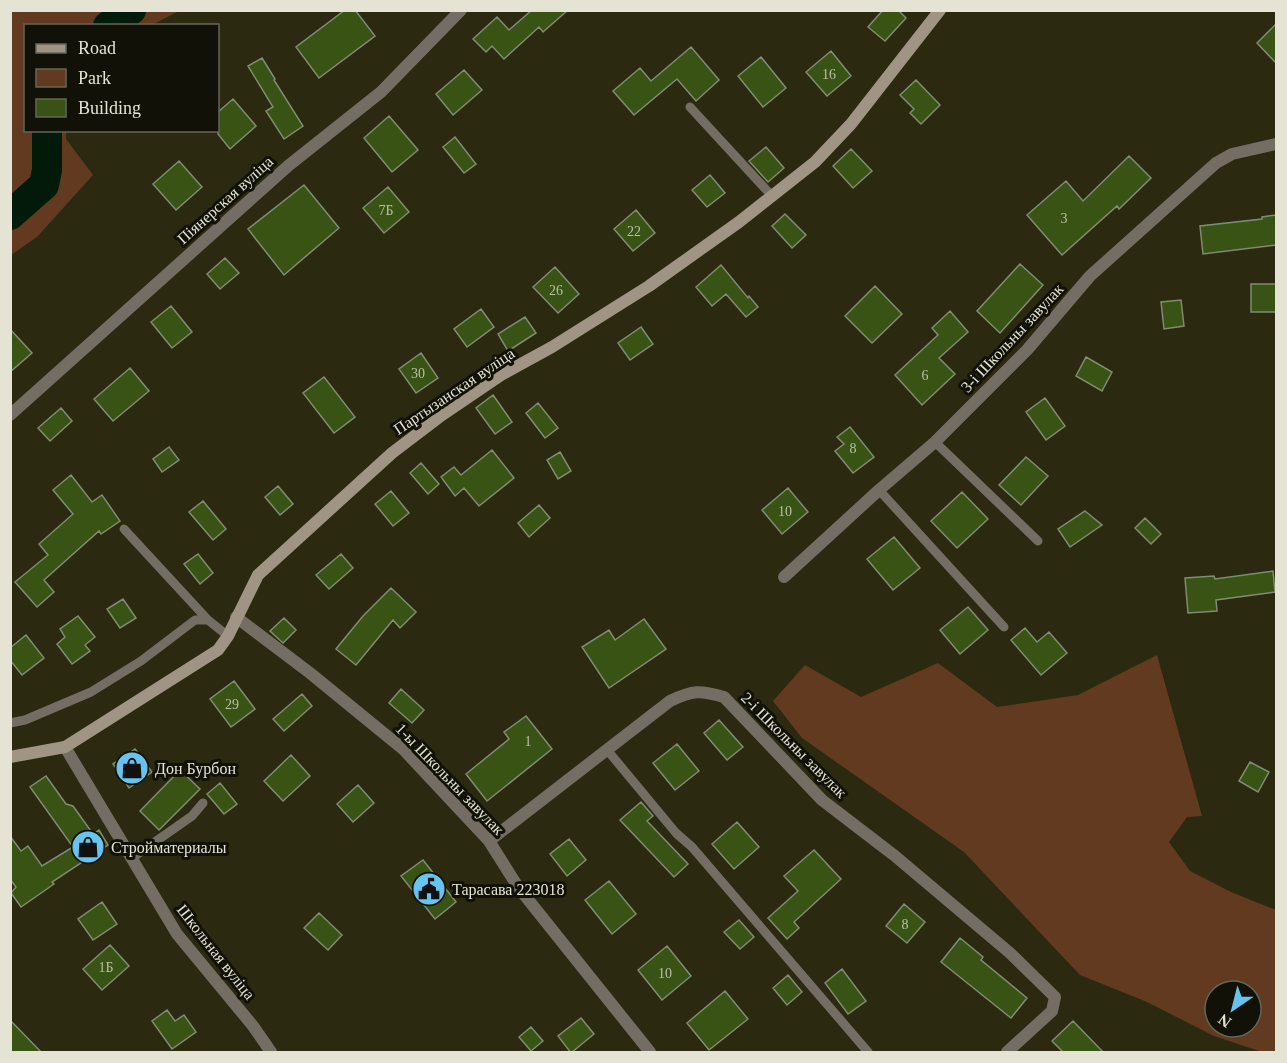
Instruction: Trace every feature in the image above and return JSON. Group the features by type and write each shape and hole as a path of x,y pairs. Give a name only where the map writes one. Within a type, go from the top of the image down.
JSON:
{"street":[{"name":"Піянерская вуліца","path":"10,415 288,166 381,92 461,10"},
{"name":"Партызанская вуліца","path":"10,757 65,747 218,650 228,636 258,575 392,453 442,415 501,375 552,347 649,286 740,222 815,162 851,124 940,10"},
{"name":"3-і Школьны завулак","path":"784,577 935,442 1027,350 1090,276 1216,163 1232,153 1276,144"},
{"name":"1-ы Школьны завулак","path":"236,617 403,749 489,841 518,886 650,1053"},
{"name":"2-і Школьны завулак","path":"489,841 670,701 687,693 702,691 724,697 822,800 1010,953 1055,997 1052,1011 1006,1053"},
{"name":"Школьная вуліца","path":"65,747 177,934 254,1026 271,1053"}],"lane":[{"path":"690,107 772,196"},
{"path":"935,442 1038,540"},
{"path":"879,490 1004,627"},
{"path":"124,529 208,620 228,636"},
{"path":"10,723 25,720 91,692 141,661 195,620 208,620"},
{"path":"608,751 676,833 692,847 868,1053"},
{"path":"132,858 192,816 203,803"}],"green space":[{"path":"11,10 179,11 154,24 24,24 24,132 66,132 66,139 93,175 37,237 11,255"},
{"path":"1157,655 1202,816 1187,817 1169,842 1190,871 1231,892 1276,910 1276,1052 1262,1052 1223,1039 1263,1039 1263,979 1203,979 1203,1030 1147,1002 1080,975 964,852 802,738 773,701 805,665 861,697 938,663 997,707 1078,695"}],"building":[{"path":"345,10 355,10 375,36 319,78 296,47"},
{"path":"532,10 568,10 543,32 539,27 504,59 492,46 486,52 473,39 497,17 509,30"},
{"path":"883,10 898,10 906,18 885,41 868,27"},
{"path":"1276,24 1276,63 1257,43"},
{"path":"691,47 719,80 696,101 677,79 634,115 613,91 640,68 651,81"},
{"path":"831,51 851,76 827,96 806,72"},
{"path":"761,57 786,88 763,107 738,76"},
{"path":"262,58 303,126 284,139 266,111 273,107 248,66"},
{"path":"464,70 482,90 453,115 436,94"},
{"path":"916,80 940,105 921,124 910,113 914,109 900,95"},
{"path":"233,99 256,126 230,149 218,134 219,111"},
{"path":"389,116 418,150 392,172 364,138"},
{"path":"455,137 476,164 464,173 443,147"},
{"path":"766,147 784,168 768,182 749,161"},
{"path":"851,149 872,171 853,188 833,166"},
{"path":"1129,156 1151,178 1119,209 1117,206 1062,255 1027,215 1066,181 1083,201"},
{"path":"179,161 202,187 176,210 153,184"},
{"path":"710,175 725,193 707,207 692,190"},
{"path":"304,185 339,228 284,275 248,229"},
{"path":"388,187 409,212 384,233 363,208"},
{"path":"636,210 655,233 633,251 614,229"},
{"path":"785,214 806,235 792,248 772,226"},
{"path":"1276,215 1276,245 1203,254 1200,226 1262,219 1262,217"},
{"path":"225,258 239,273 220,289 207,274"},
{"path":"1020,264 1043,285 1000,333 977,311"},
{"path":"721,265 758,307 746,317 726,294 712,306 696,287"},
{"path":"555,267 579,294 558,313 533,287"},
{"path":"1251,284 1276,284 1276,312 1251,312"},
{"path":"875,286 902,314 872,343 845,316"},
{"path":"1181,300 1184,326 1164,329 1161,302"},
{"path":"171,306 192,332 172,348 151,322"},
{"path":"481,309 494,327 467,347 454,329"},
{"path":"950,311 968,332 939,358 955,374 922,405 895,375 938,335 932,328"},
{"path":"525,317 536,333 508,351 498,334"},
{"path":"641,327 653,344 630,360 618,343"},
{"path":"10,329 32,353 10,372"},
{"path":"421,353 438,378 416,393 399,369"},
{"path":"1086,357 1112,372 1102,391 1076,376"},
{"path":"130,368 149,391 113,421 94,399"},
{"path":"324,377 355,417 334,433 303,393"},
{"path":"493,395 512,422 495,434 476,408"},
{"path":"1045,398 1065,426 1046,440 1026,412"},
{"path":"538,403 558,428 545,438 526,413"},
{"path":"61,408 72,421 50,441 38,428"},
{"path":"850,427 874,457 853,473 835,451 844,444 837,437"},
{"path":"169,447 179,460 162,472 153,459"},
{"path":"492,450 514,478 479,506 464,488 455,496 441,477 454,467 461,475"},
{"path":"560,452 571,471 558,479 547,460"},
{"path":"1026,457 1048,476 1021,505 999,485"},
{"path":"421,463 439,484 428,494 410,473"},
{"path":"71,475 92,502 102,495 120,521 101,534 99,531 44,580 54,592 37,607 15,582 48,555 39,544 73,514 53,490"},
{"path":"278,486 293,504 280,515 265,497"},
{"path":"788,488 808,512 782,534 762,510"},
{"path":"391,491 409,513 393,526 375,504"},
{"path":"962,492 988,519 957,548 931,521"},
{"path":"203,501 226,529 213,540 189,512"},
{"path":"539,505 550,518 529,537 518,523"},
{"path":"1085,511 1102,525 1070,547 1058,529"},
{"path":"1145,518 1161,534 1151,544 1135,528"},
{"path":"894,537 920,568 893,590 867,559"},
{"path":"198,554 213,573 200,584 184,564"},
{"path":"341,554 353,568 329,589 316,575"},
{"path":"1273,571 1275,592 1216,600 1217,611 1188,613 1185,578 1214,576 1215,579"},
{"path":"391,588 416,612 400,628 393,620 356,665 336,649 363,616"},
{"path":"123,599 136,618 120,628 107,609"},
{"path":"968,607 988,630 960,654 940,630"},
{"path":"78,616 95,637 85,645 90,651 72,664 57,644 65,637 60,629"},
{"path":"284,618 296,630 283,643 270,631"},
{"path":"644,619 666,649 609,688 582,647 609,630 615,640"},
{"path":"1025,628 1037,642 1049,632 1067,653 1041,675 1011,640"},
{"path":"26,635 44,658 22,675 10,660 10,648"},
{"path":"234,681 255,709 231,727 210,699"},
{"path":"401,689 424,710 412,723 389,703"},
{"path":"302,694 312,706 284,731 273,719"},
{"path":"526,716 552,749 487,801 466,774 509,739 504,732"},
{"path":"719,720 743,747 727,760 704,733"},
{"path":"677,744 699,771 675,790 653,763"},
{"name":"Дон Бурбон","path":"135,749 152,772 129,788 113,764"},
{"path":"291,755 310,776 283,801 264,781"},
{"path":"1250,762 1269,772 1258,792 1239,781"},
{"path":"180,770 200,789 159,830 140,811"},
{"path":"46,776 66,804 73,806 93,834 99,830 108,845 52,882 54,884 21,907 11,893 16,887 10,879 10,836 21,851 28,846 42,866 73,847 30,787"},
{"path":"220,783 237,804 224,814 207,794"},
{"path":"358,785 374,803 353,822 337,804"},
{"path":"641,802 653,816 647,821 688,864 674,877 620,820"},
{"path":"737,822 759,847 734,869 712,844"},
{"path":"569,839 586,860 567,876 550,854"},
{"path":"814,850 841,879 794,922 799,928 787,939 768,918 798,891 784,876"},
{"name":"Тарасава 223018","path":"423,860 456,902 435,919 401,876"},
{"path":"609,881 636,914 612,934 585,900"},
{"path":"102,902 117,924 93,940 78,919"},
{"path":"904,904 925,922 907,943 886,926"},
{"path":"319,913 342,935 328,950 304,928"},
{"path":"739,920 754,937 740,949 724,932"},
{"path":"960,938 983,957 981,960 1027,998 1011,1018 941,962"},
{"path":"110,945 129,966 102,990 83,969"},
{"path":"667,946 691,976 662,1000 638,970"},
{"path":"842,969 866,1001 848,1014 825,983"},
{"path":"788,975 802,992 787,1005 773,988"},
{"path":"725,991 748,1019 709,1050 687,1023"},
{"path":"167,1010 175,1021 184,1015 196,1032 172,1049 152,1021"},
{"path":"581,1018 594,1034 571,1053 558,1036"},
{"path":"10,1020 42,1053 10,1053"},
{"path":"1073,1021 1104,1053 1064,1053 1052,1041"},
{"path":"531,1027 543,1041 531,1051 519,1037"}],"waterway":[{"path":"111,24 131,10"},
{"path":"10,215 44,185 47,170 47,132"}],"place":[{"name":"Дон Бурбон","path":"132,768"},
{"name":"Стройматериалы","path":"88,847"},
{"name":"Тарасава 223018","path":"429,889"}]}
